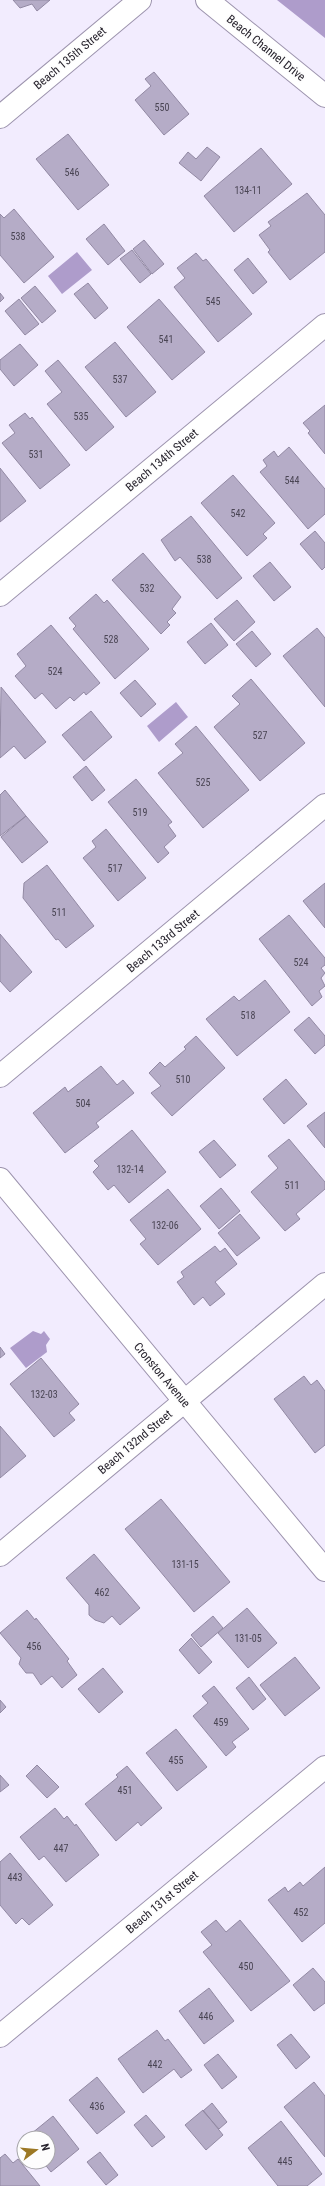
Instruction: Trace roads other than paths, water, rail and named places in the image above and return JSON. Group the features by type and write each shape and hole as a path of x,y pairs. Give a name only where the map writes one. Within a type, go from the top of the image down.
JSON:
{"street":[{"name":"Beach 135th Street","path":"0,116 140,0"},
{"name":"Beach Channel Drive","path":"207,0 325,96"},
{"name":"Beach 134th Street","path":"0,595 325,325"},
{"name":"Beach 133rd Street","path":"0,1076 325,805"},
{"name":"Cronston Avenue","path":"0,1179 325,1570"},
{"name":"Beach 132nd Street","path":"0,1555 325,1284"},
{"name":"Beach 131st Street","path":"0,2036 325,1767"}]}
